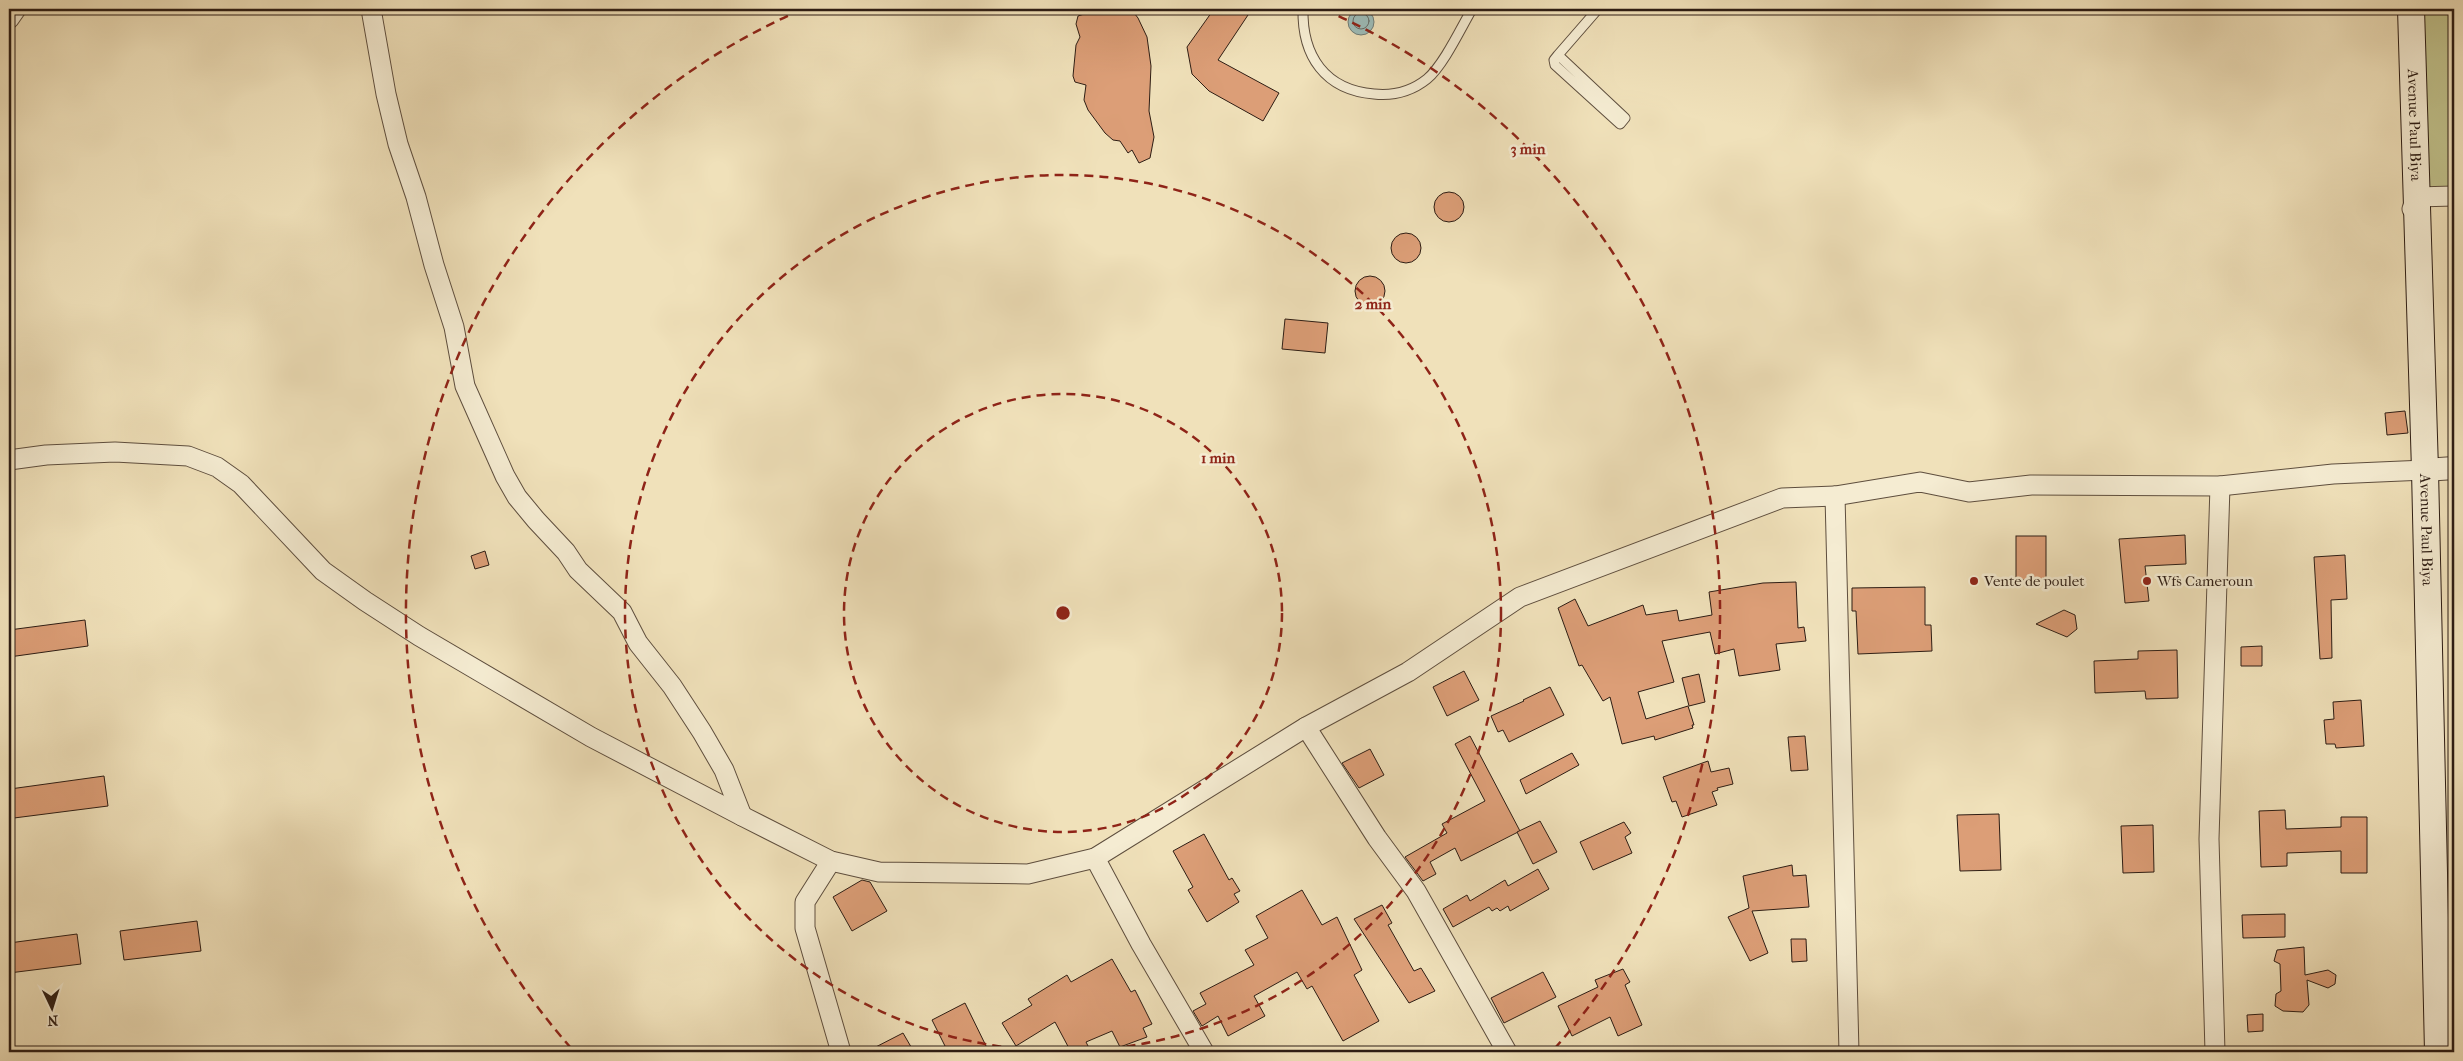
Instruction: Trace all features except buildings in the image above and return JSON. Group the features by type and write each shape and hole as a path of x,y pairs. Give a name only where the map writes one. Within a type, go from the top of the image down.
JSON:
{"main road":[{"name":"Avenue Paul Biya","path":"2411,9 2425,470 2438,1052"}],"street":[{"path":"9,19 16,9"},
{"path":"370,9 386,94 398,144 416,197 434,265 454,327 465,386 505,476 517,497 566,552 578,570 622,612 638,643 672,686 702,732 724,770 742,816"},
{"path":"2416,197 2454,196"},
{"path":"9,460 46,454 116,452 188,456 218,467 241,484 323,570 418,636 540,705 591,738 830,861 879,872 1028,874 1095,858 1306,727 1408,672 1520,597 1782,498 1836,496 1920,482 1969,492 2031,485 2220,486 2333,474 2454,468"},
{"path":"2215,1052 2209,838 2220,486"},
{"path":"1836,496 1848,1051"},
{"path":"1306,727 1377,838 1416,891 1507,1052"},
{"path":"1095,858 1141,944 1204,1052"},
{"path":"830,861 806,902 805,928 841,1052"}],"lane":[{"path":"1303,9 1302,27 1306,42 1320,68 1344,87 1358,93 1386,95 1416,86 1437,69 1472,9"},
{"path":"1558,55 1625,118 1620,124 1555,65 1554,60 1558,55 1598,9"}],"green space":[{"path":"2411,9 2454,9 2454,194 2416,197"}],"water":[{"path":"1361,9 1370,13 1374,22 1370,31 1361,35 1352,31 1348,22 1352,13"}],"place":[{"name":"Vente de poulet","path":"1974,581"},
{"name":"Wfs Cameroun","path":"2147,581"}]}
